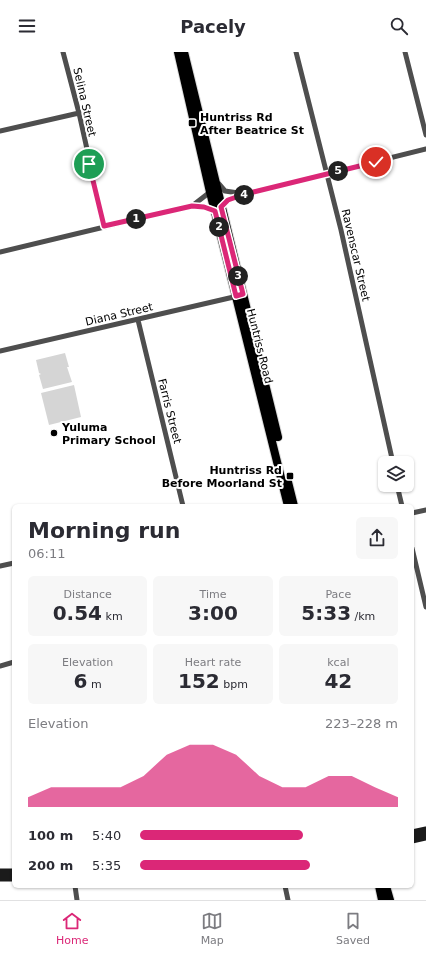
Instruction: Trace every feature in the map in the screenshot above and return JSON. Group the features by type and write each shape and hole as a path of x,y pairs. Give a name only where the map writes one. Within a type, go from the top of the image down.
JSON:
{"main road":[{"name":"Huntriss Road","path":"178,52 210,192 218,209"},
{"name":"Huntriss Road","path":"184,52 213,170 218,209 288,504"},
{"name":"Huntriss Road","path":"239,295 293,504"},
{"path":"414,833 426,830"},
{"path":"414,840 426,837"},
{"path":"0,872 12,872"},
{"path":"0,878 12,878"},
{"path":"379,888 382,900"},
{"path":"387,888 390,900"}],"street":[{"name":"Selina Street","path":"63,52 79,113 104,226"},
{"name":"Ravenscar Street","path":"296,52 341,230 390,456"},
{"path":"405,52 426,135"},
{"path":"0,131 79,113"},
{"path":"0,252 192,206 218,209 228,200 245,194 426,149"},
{"path":"213,170 222,189 231,193 245,194"},
{"path":"192,206 210,192"},
{"name":"Diana Street","path":"0,352 239,295"},
{"name":"Farris Street","path":"138,320 183,504"},
{"path":"399,492 402,504"},
{"path":"414,513 426,510"},
{"path":"414,556 426,607"},
{"path":"0,566 12,563"},
{"path":"0,666 12,663"},
{"path":"75,888 77,900"},
{"path":"285,888 288,900"}],"shaded area":[{"path":"65,353 69,367 67,367 72,382 43,389 39,375 41,374 39,373 36,360"},
{"path":"74,385 81,417 49,425 41,393"}],"place":[{"name":"Huntriss Rd After Beatrice St","path":"192,123"},
{"name":"Yuluma Primary School","path":"54,433"},
{"name":"Huntriss Rd Before Moorland St","path":"290,476"}],"route":[{"path":"89,164 104,226 192,206 210,208 215,211 236,296 243,294 221,207 228,200 245,194 376,162"}]}
